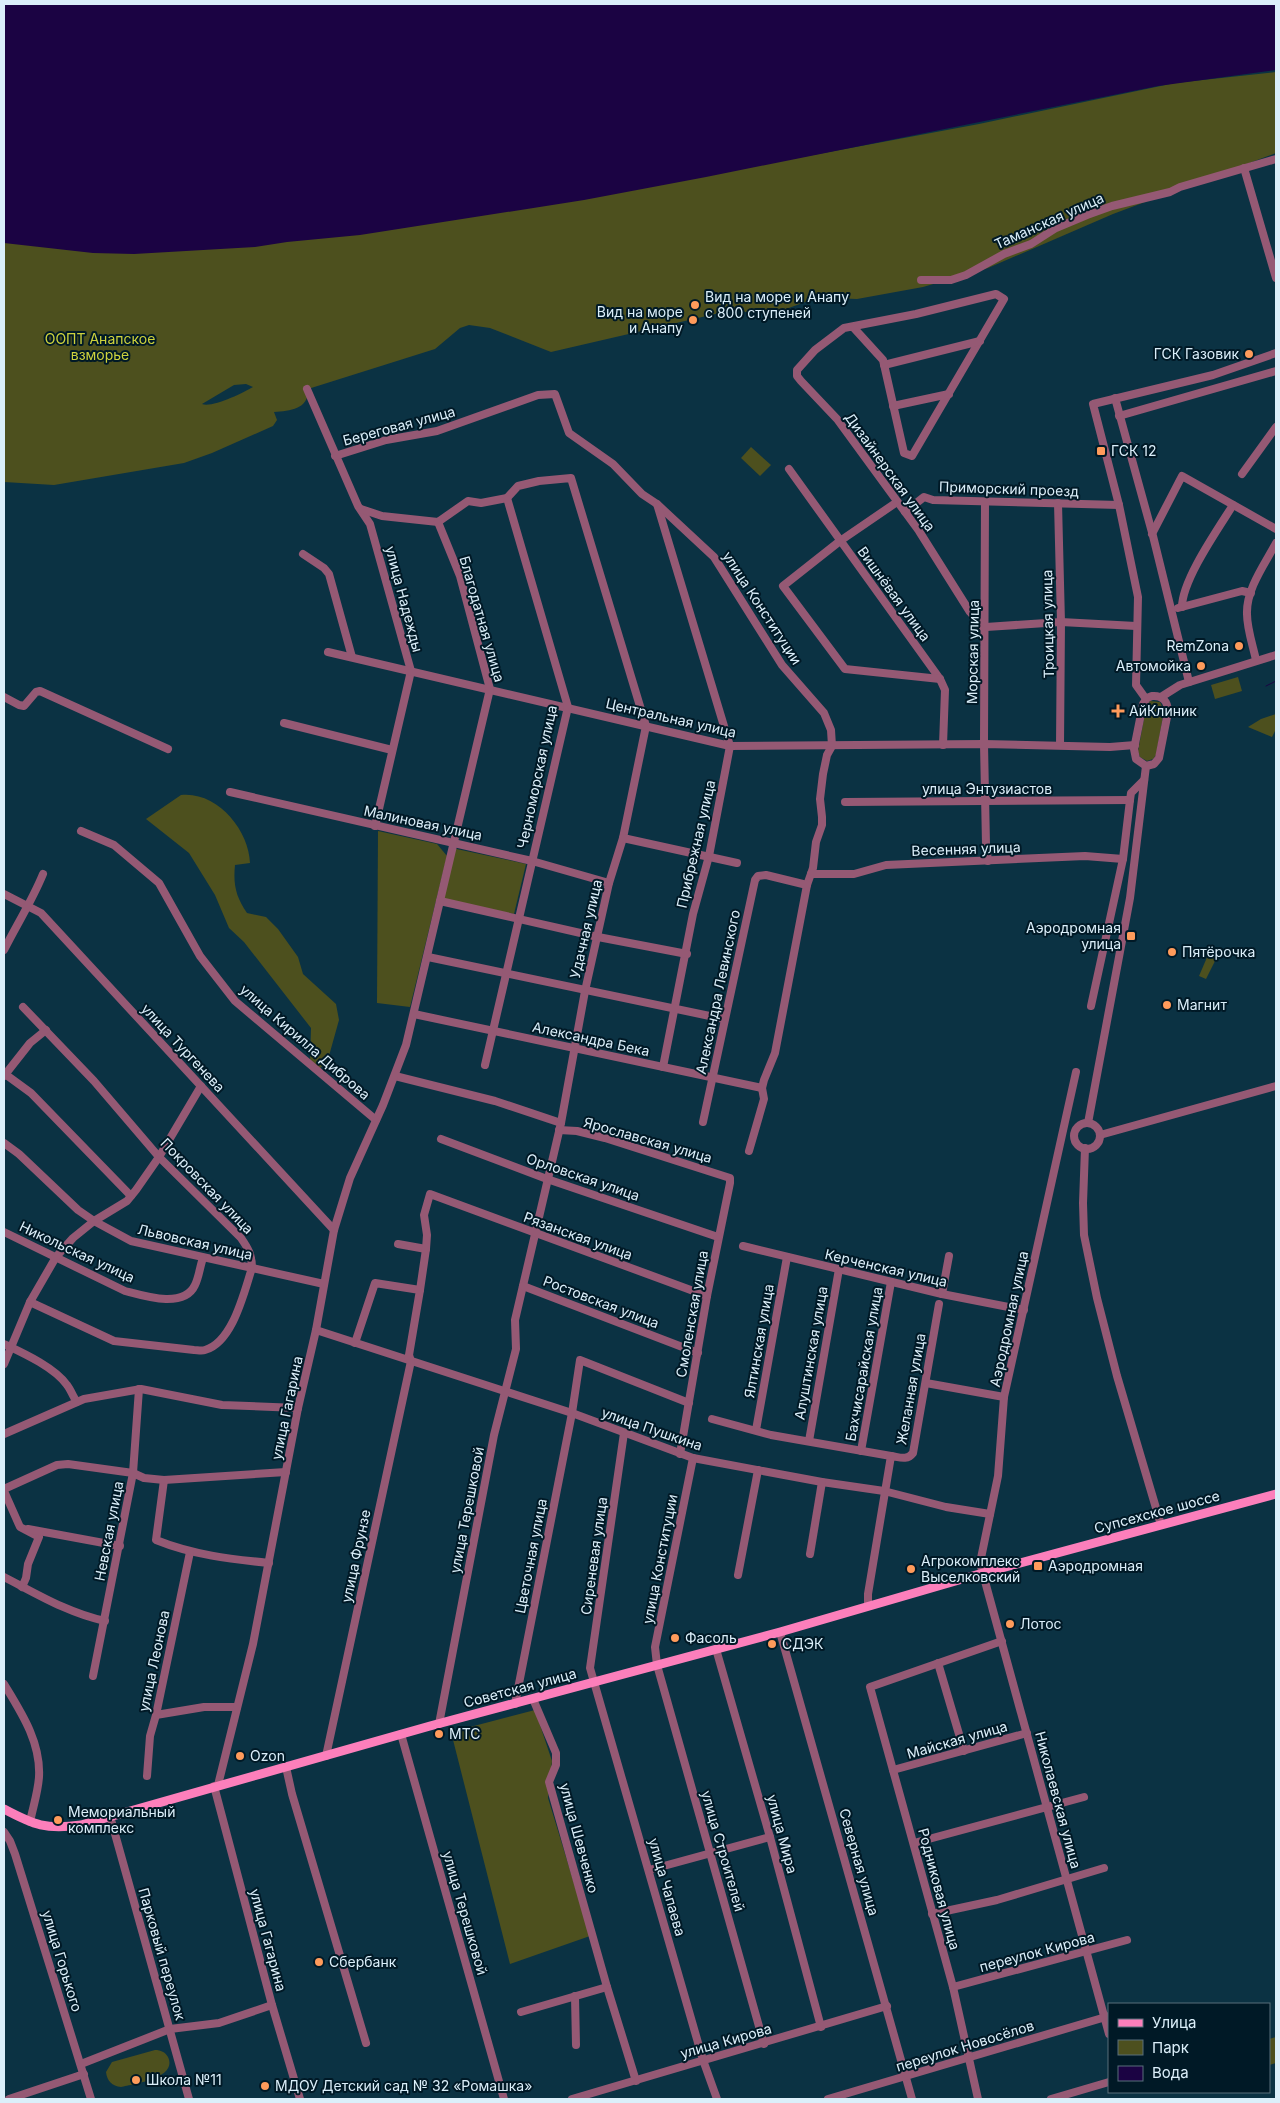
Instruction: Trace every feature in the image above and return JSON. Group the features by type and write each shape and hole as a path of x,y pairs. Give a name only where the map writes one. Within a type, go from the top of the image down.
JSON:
{"main road":[{"name":"Супсехское шоссе","path":"1045,1556 1276,1494"},
{"name":"Советская улица","path":"4,1809 30,1822 58,1828 81,1825 401,1734 780,1632 868,1605 1045,1556"}],"street":[{"name":"Таманская улица","path":"921,280 951,280 966,275 1004,254 1031,244 1056,228 1087,215 1112,206 1170,192 1180,187 1276,159"},
{"path":"1244,168 1276,278"},
{"path":"996,294 1004,299 912,456 904,453 883,360 853,327 996,294"},
{"name":"Дизайнерская улица","path":"853,327 844,328 828,339 797,370 797,376 832,412 919,531 970,612 983,627 986,627"},
{"path":"884,365 980,341"},
{"path":"1146,699 1136,685 1138,597 1119,505 1094,404 1213,375 1276,352"},
{"path":"1119,416 1276,371"},
{"name":"улица Надежды","path":"308,389 335,456 358,506 370,524 410,671 375,826"},
{"name":"улица Конституции","path":"525,400 538,394 555,394 569,433 613,464 642,494 657,504 714,557 782,665 824,713 831,730 832,746 827,755 823,774 820,799 822,817 811,874 807,885 775,1053 762,1088 764,1099 749,1151"},
{"path":"893,406 949,394"},
{"path":"1115,398 1172,610 1189,682"},
{"name":"Береговая улица","path":"335,456 386,440 437,431 525,400"},
{"path":"1242,474 1276,426"},
{"name":"Вишнёвая улица","path":"789,469 940,679 945,690 943,745"},
{"path":"1152,534 1182,476 1276,529"},
{"name":"Удачная улица","path":"505,1391 516,1349 515,1320 560,1126 585,991 609,882 623,838 646,726 571,478 539,481 518,486 507,498"},
{"name":"Приморский проезд","path":"904,512 924,497 933,500 1119,505"},
{"path":"361,509 382,516 438,522 468,501 481,503 507,498"},
{"name":"Черноморская улица","path":"485,1065 568,707 507,498"},
{"path":"897,502 840,541 783,586 846,669 940,679"},
{"name":"Морская улица","path":"985,502 986,627 984,744 988,861"},
{"name":"Троицкая улица","path":"1058,503 1062,622 1060,745"},
{"name":"Прибрежная улица","path":"657,504 730,746 709,856 693,914 687,954 663,1067"},
{"path":"1182,607 1182,597 1202,557 1233,505"},
{"name":"Благодатная улица","path":"428,957 490,689 460,576 438,522"},
{"path":"1256,660 1246,615 1253,585 1276,543"},
{"path":"303,554 324,568 329,574 352,657"},
{"path":"1172,610 1242,591 1251,593"},
{"path":"986,627 1062,622 1136,626"},
{"name":"Центральная улица","path":"328,652 730,746 984,744 1110,747 1135,744"},
{"path":"1161,698 1175,688 1189,682 1276,655"},
{"path":"4,697 24,706 36,692 40,692 168,749"},
{"path":"1154,695 1161,698 1166,702 1168,708 1161,752 1156,762 1146,766 1139,763 1135,757 1135,744 1142,707 1146,699 1154,695"},
{"path":"284,722 392,750"},
{"path":"1088,1123 1128,915 1146,766"},
{"path":"1091,1006 1123,859 1131,793 1144,780"},
{"name":"Малиновая улица","path":"230,792 532,860 609,882"},
{"name":"улица Энтузиастов","path":"845,802 1130,800"},
{"name":"улица Кирилла Диброва","path":"81,831 114,845 159,883 200,956 235,1001 376,1120"},
{"path":"623,838 737,863"},
{"name":"Весенняя улица","path":"811,874 854,874 886,865 1085,856 1123,859"},
{"path":"4,950 22,912 30,906 44,874"},
{"name":"Александра Левинского","path":"703,1122 755,880 758,876 766,875 807,885"},
{"name":"улица Тургенева","path":"4,894 41,913 334,1230"},
{"path":"440,900 687,954"},
{"path":"428,957 724,1019"},
{"name":"улица Гагарина","path":"300,2099 272,2005 216,1786 253,1644 298,1408 316,1330 334,1230 350,1178 395,1076 406,1045 428,957"},
{"name":"Покровская улица","path":"23,1007 94,1082 160,1157 241,1238 249,1249 252,1258 252,1268"},
{"name":"Александра Бека","path":"414,1014 762,1088"},
{"path":"46,1030 30,1043 4,1075 31,1093 131,1196"},
{"name":"Аэродромная улица","path":"983,1573 980,1563 998,1476 1004,1397 1076,1072"},
{"name":"Ярославская улица","path":"395,1076 495,1101 560,1126 605,1138 730,1178"},
{"path":"4,1364 8,1345 57,1256 73,1238 94,1221 116,1209 131,1196 160,1157 201,1086"},
{"path":"1100,1135 1276,1086"},
{"path":"1088,1123 1096,1126 1100,1135 1097,1144 1093,1147 1085,1148 1079,1145 1074,1136 1078,1127 1088,1123"},
{"name":"Орловская улица","path":"441,1139 547,1179 718,1237"},
{"name":"Львовская улица","path":"4,1143 19,1154 70,1203 94,1221 140,1245 324,1284"},
{"path":"1085,1148 1084,1235 1093,1280 1117,1376 1161,1526"},
{"name":"Смоленская улица","path":"680,1454 707,1296 730,1178"},
{"name":"улица Фрунзе","path":"326,1756 411,1361 409,1355 426,1249 427,1235 424,1214 430,1194 441,1198"},
{"name":"Рязанская улица","path":"441,1198 707,1296"},
{"name":"Никольская улица","path":"4,1232 57,1256 125,1291 145,1296 176,1299 188,1294 195,1286 203,1258"},
{"path":"398,1244 426,1249"},
{"name":"Керченская улица","path":"743,1246 942,1294 1024,1310"},
{"path":"942,1294 949,1256"},
{"name":"Ялтинская улица","path":"756,1430 787,1257"},
{"path":"30,1302 114,1340 206,1350 218,1342 231,1326 252,1268"},
{"name":"Алуштинская улица","path":"809,1441 839,1269"},
{"name":"Бахчисарайская улица","path":"861,1450 891,1282"},
{"path":"355,1342 375,1283 420,1290"},
{"name":"Ростовская улица","path":"523,1286 698,1353"},
{"name":"Желанная улица","path":"868,1605 868,1594 891,1456 905,1458 910,1457 913,1453 939,1304"},
{"name":"улица Пушкина","path":"316,1330 572,1413 693,1458 822,1482 884,1491 946,1507 990,1514"},
{"path":"8,1345 57,1375 66,1384 77,1402"},
{"name":"Цветочная улица","path":"515,1704 572,1413 580,1360 689,1403"},
{"path":"926,1383 1004,1397"},
{"path":"4,1434 77,1402 98,1396 139,1389 222,1405 298,1408"},
{"name":"Невская улица","path":"93,1676 133,1473 139,1389"},
{"name":"улица Терешковой","path":"439,1724 494,1435 505,1391"},
{"path":"712,1419 771,1435 891,1456"},
{"name":"Сиреневая улица","path":"593,1682 590,1668 624,1433"},
{"name":"улица Конституции","path":"657,1665 655,1647 693,1458"},
{"path":"22,1587 26,1578 28,1564 39,1537 20,1527 4,1490 57,1466 68,1464 133,1473 144,1478 164,1480 286,1472"},
{"path":"738,1575 758,1470"},
{"path":"164,1480 156,1540 190,1552 219,1558 269,1563"},
{"path":"810,1554 822,1482"},
{"path":"20,1527 120,1546"},
{"name":"улица Леонова","path":"147,1776 150,1736 156,1716 190,1552"},
{"name":"Николаевская улица","path":"983,1573 1046,1807 1106,2017"},
{"path":"4,1577 42,1598 82,1616 104,1621"},
{"name":"Северная улица","path":"780,1632 912,2099"},
{"path":"964,1751 938,1663 1002,1641"},
{"name":"улица Мира","path":"716,1649 770,1837 821,2027"},
{"name":"Родниковая улица","path":"938,1663 870,1687 953,1987 978,2099"},
{"name":"улица Строителей","path":"657,1665 764,2044"},
{"name":"улица Чапаева","path":"593,1682 703,2060 717,2099"},
{"path":"4,1684 22,1712 35,1744 39,1775 30,1822"},
{"name":"улица Шевченко","path":"533,1699 556,1753 556,1765 549,1782 607,1987 636,2080"},
{"path":"156,1716 204,1707 237,1706"},
{"name":"Майская улица","path":"893,1770 1027,1733"},
{"name":"улица Терешковой","path":"401,1734 504,2099"},
{"path":"286,1767 292,1794 366,2043"},
{"path":"914,1843 1084,1797"},
{"name":"Парковый переулок","path":"110,1816 190,2099"},
{"name":"улица Горького","path":"4,1832 15,1854 91,2099"},
{"path":"649,1870 770,1837"},
{"path":"932,1914 997,1900 1104,1868"},
{"name":"переулок Кирова","path":"953,1987 1127,1940"},
{"path":"521,2012 607,1987"},
{"path":"575,1996 576,2045"},
{"path":"81,2064 170,2029 219,2023 272,2005"},
{"name":"улица Кирова","path":"572,2099 764,2044 887,2006"},
{"name":"переулок Новосёлов","path":"828,2099 1106,2017"},
{"path":"9,2099 26,2097 84,2074"},
{"path":"1050,2099 1108,2082"}],"green space":[{"name":"ООПТ Анапское взморье","path":"1276,72 1276,153 1113,214 988,268 923,287 857,299 807,297 808,301 775,313 745,312 741,308 551,352 490,328 469,325 460,328 435,349 308,389 306,401 298,408 274,412 277,420 273,426 212,453 184,463 54,485 4,482 4,242 637,188 979,124 1175,83","holes":["246,384 253,387 220,402 207,405 202,404 234,385"]},
{"path":"751,447 771,465 760,476 741,458"},
{"path":"1238,677 1242,691 1215,699 1211,685"},
{"path":"1150,701 1160,702 1164,711 1156,755 1153,759 1147,761 1140,757 1138,751 1146,708"},
{"path":"1276,714 1276,729 1272,737 1248,727 1261,719"},
{"path":"181,795 194,795 207,799 229,815 244,838 250,863 235,865 234,879 236,890 243,907 247,913 266,917 278,929 298,957 303,974 336,1004 339,1020 327,1063 320,1068 310,1062 311,1028 244,942 229,928 215,895 189,853 146,819"},
{"path":"378,831 437,844 447,856 410,1007 377,1003"},
{"path":"452,848 526,864 514,914 442,900"},
{"path":"1208,955 1216,959 1206,979 1199,976"},
{"path":"535,1710 552,1761 548,1798 590,1936 510,1964 451,1732"},
{"path":"1276,2037 1276,2063 1270,2065 1270,2039"},
{"path":"155,2050 163,2052 168,2057 169,2064 167,2070 161,2075 144,2082 121,2087 115,2086 109,2080 106,2072 112,2062"}],"water":[{"path":"4,4 1276,4 1276,70 1158,86 584,200 360,235 255,247 134,254 93,253 4,243"}],"waterway":[{"path":"1266,686 1276,681"}],"place":[{"name":"Вид на море и Анапу с 800 ступеней","path":"695,305"},
{"name":"Вид на море и Анапу","path":"693,320"},
{"name":"ГСК Газовик","path":"1249,354"},
{"name":"ГСК 12","path":"1101,451"},
{"name":"RemZona","path":"1239,646"},
{"name":"Автомойка","path":"1201,666"},
{"name":"АйКлиник","path":"1118,711"},
{"name":"Аэродромная улица","path":"1131,936"},
{"name":"Пятёрочка","path":"1172,952"},
{"name":"Магнит","path":"1167,1005"},
{"name":"Аэродромная","path":"1038,1566"},
{"name":"Агрокомплекс Выселковский","path":"911,1569"},
{"name":"Лотос","path":"1010,1624"},
{"name":"Фасоль","path":"675,1638"},
{"name":"СДЭК","path":"772,1644"},
{"name":"МТС","path":"439,1734"},
{"name":"Ozon","path":"240,1756"},
{"name":"Мемориальный комплекс","path":"58,1820"},
{"name":"Сбербанк","path":"319,1962"},
{"name":"Школа №11","path":"136,2080"},
{"name":"МДОУ Детский сад № 32 «Ромашка»","path":"265,2086"}]}
